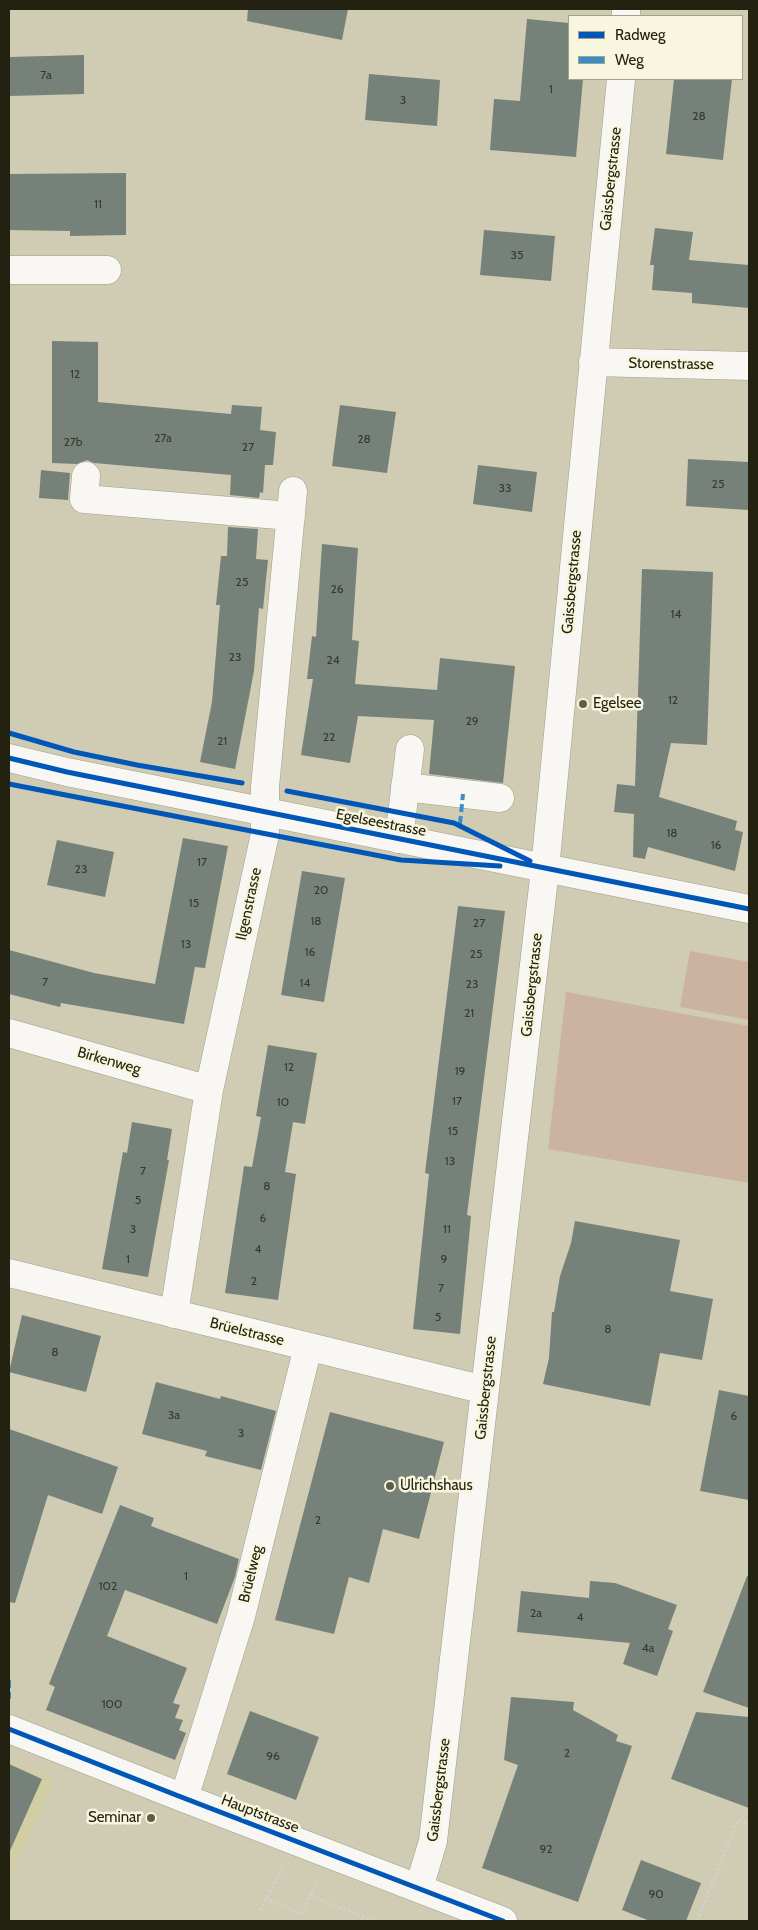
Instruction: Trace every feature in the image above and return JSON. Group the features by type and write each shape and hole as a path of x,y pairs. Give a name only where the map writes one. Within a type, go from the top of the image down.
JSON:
{"street":[{"name":"Gaissbergstrasse","path":"419,1888 433,1841 545,869 621,80"},
{"path":"9,270 107,270"},
{"name":"Storenstrasse","path":"593,362 749,366"},
{"name":"Ilgenstrasse","path":"86,476 84,499 292,503 271,719 264,812 265,834 209,1090 174,1314"},
{"path":"398,839 410,749"},
{"name":"Egelseestrasse","path":"9,758 76,774 749,909"},
{"path":"405,788 500,798"},
{"name":"Birkenweg","path":"9,1033 209,1090"},
{"name":"Brüelstrasse","path":"9,1273 486,1390"},
{"name":"Brüelweg","path":"184,1798 241,1616 308,1347"},
{"name":"Hauptstrasse","path":"9,1728 184,1798 503,1921"}],"path":[{"path":"697,1921 738,1820 749,1824"},
{"path":"260,1910 283,1867"},
{"path":"265,1899 302,1914 317,1880"},
{"path":"311,1896 374,1921"}],"shaded area":[{"path":"690,951 749,962 749,1020 680,1007"},
{"path":"566,992 749,1026 749,1183 548,1149"},
{"path":"9,1760 54,1779 9,1881"}],"building":[{"path":"248,9 348,9 342,40 247,21"},
{"path":"527,19 568,23 568,80 583,80 576,157 490,150 494,99 520,101"},
{"path":"84,55 84,94 9,96 9,57"},
{"path":"369,74 440,80 437,126 365,120"},
{"path":"674,80 732,80 723,160 666,154"},
{"path":"126,173 126,235 70,236 70,231 9,230 9,174"},
{"path":"655,228 693,232 689,260 749,265 749,308 692,303 692,293 652,290 654,265 650,265"},
{"path":"484,230 555,236 551,281 480,275"},
{"path":"52,341 98,342 98,402 231,414 232,405 262,407 260,430 276,432 273,465 265,465 263,493 260,492 259,498 230,495 231,475 94,463 87,460 77,464 52,463"},
{"path":"340,405 396,412 387,473 332,466"},
{"path":"688,459 749,462 749,510 686,506"},
{"path":"478,465 537,472 532,512 473,504"},
{"path":"41,470 70,473 68,500 39,498"},
{"path":"228,527 258,529 256,559 268,560 263,609 259,608 254,671 235,769 200,762 212,702 220,605 216,605 221,556 227,556"},
{"path":"322,544 358,548 352,640 359,641 355,684 437,690 440,658 515,666 503,783 429,774 434,720 358,716 350,763 301,755 313,679 307,679 312,636 316,637"},
{"path":"642,569 713,572 707,745 671,743 659,797 737,821 735,830 743,832 735,871 648,847 645,859 633,857 634,814 614,812 617,784 635,786"},
{"path":"183,838 228,846 205,968 195,967 184,1024 61,1003 60,1007 9,994 9,950 94,973 155,984"},
{"path":"57,840 114,852 105,897 47,885"},
{"path":"302,871 345,878 324,1002 281,995"},
{"path":"458,906 505,911 467,1215 471,1216 460,1334 413,1329 429,1174 425,1173"},
{"path":"268,1045 317,1053 305,1124 293,1122 285,1172 296,1174 278,1300 225,1293 244,1166 252,1167 261,1117 256,1116"},
{"path":"132,1122 172,1129 167,1160 169,1160 148,1277 102,1269 123,1152 127,1153"},
{"path":"575,1221 680,1240 670,1291 713,1299 702,1360 660,1353 650,1406 543,1384 549,1358 552,1312 554,1312 560,1276 571,1243"},
{"path":"22,1315 101,1336 86,1392 9,1372"},
{"path":"156,1382 220,1399 221,1396 276,1411 261,1470 205,1456 207,1451 142,1434"},
{"path":"719,1390 749,1396 749,1500 700,1491"},
{"name":"Ulrichshaus","path":"330,1412 444,1442 419,1539 383,1529 369,1583 349,1577 334,1634 275,1620"},
{"path":"9,1429 118,1467 102,1514 48,1495 15,1603 9,1602"},
{"path":"120,1505 154,1518 151,1526 239,1559 235,1577 217,1624 125,1590 107,1636 187,1668 173,1703 180,1705 175,1718 183,1720 179,1730 186,1733 175,1760 46,1710 55,1687 49,1684"},
{"path":"747,1576 749,1576 749,1708 703,1692"},
{"path":"590,1581 615,1583 677,1605 668,1629 673,1631 657,1676 623,1664 630,1643 517,1632 521,1591 589,1598"},
{"path":"511,1697 574,1702 573,1710 618,1735 616,1741 632,1746 578,1902 482,1868 518,1765 504,1760"},
{"path":"250,1711 319,1737 296,1800 227,1774"},
{"path":"696,1712 749,1717 749,1808 671,1779"},
{"path":"9,1764 42,1779 9,1853"},
{"path":"641,1860 701,1883 686,1921 650,1921 622,1910"}],"marked path":[{"path":"460,824 463,794"},
{"path":"9,1680 9,1699"}],"cycle path":[{"path":"9,733 74,752 242,783"},
{"path":"9,758 67,772 749,909"},
{"path":"9,784 401,860 500,866"},
{"path":"287,791 454,823 530,861"},
{"path":"9,1729 503,1921"}],"place":[{"name":"Egelsee","path":"583,704"},
{"name":"Ulrichshaus","path":"390,1486"},
{"name":"Seminar","path":"151,1818"}]}
